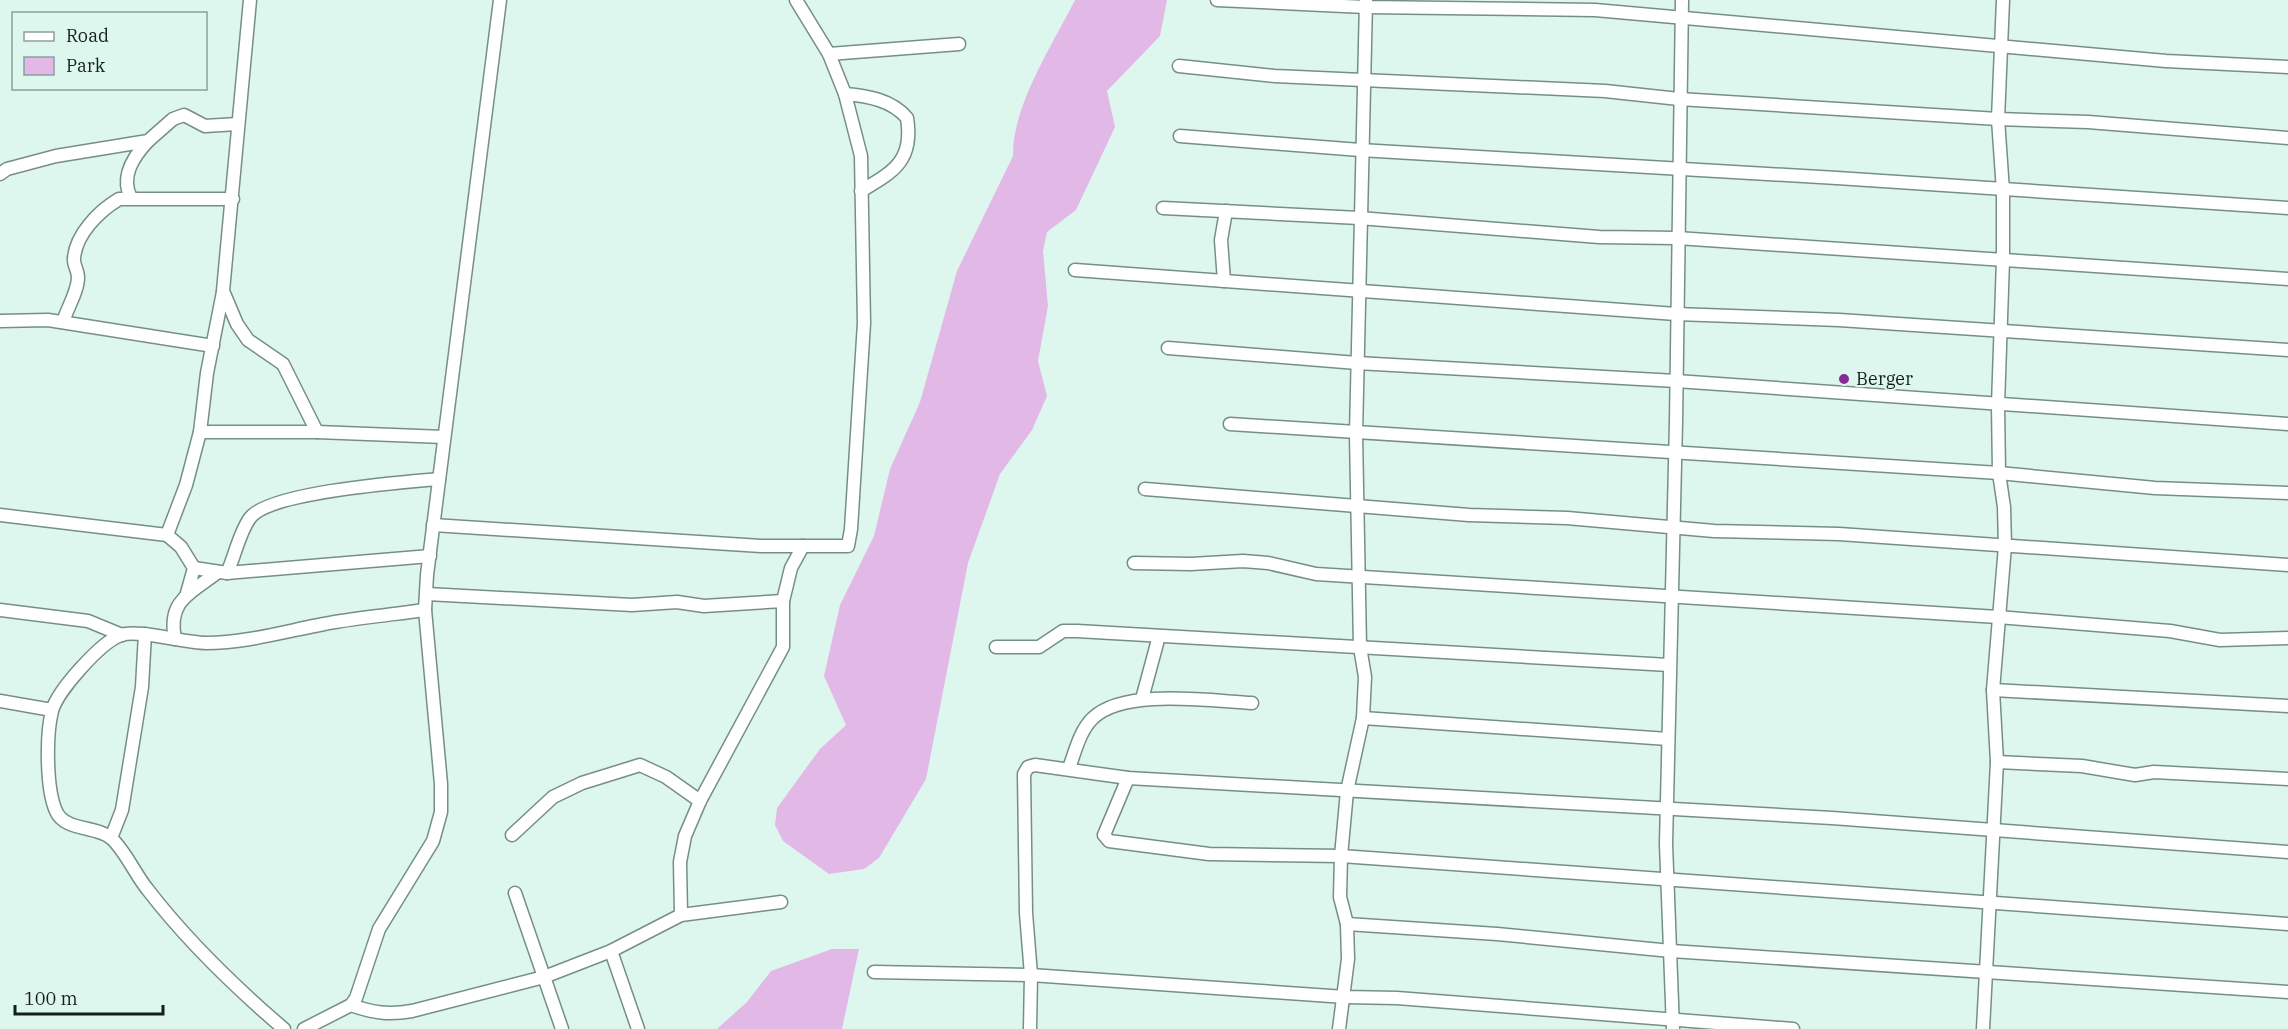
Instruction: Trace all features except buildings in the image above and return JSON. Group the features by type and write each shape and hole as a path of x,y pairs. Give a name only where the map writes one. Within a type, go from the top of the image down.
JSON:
{"street":[{"path":"167,535 186,485 200,432 224,291 237,124 250,0"},
{"path":"304,1029 351,1005 364,980 379,929 424,857 440,820 441,784 426,610 427,594 433,525 500,0"},
{"path":"433,525 803,546 844,547 850,543 863,356 864,231 861,156 846,94 829,54 796,0"},
{"path":"1217,0 1595,10 2166,61 2288,67"},
{"path":"1672,1024 1671,951 1666,882 1682,0"},
{"path":"1983,1029 1988,901 1995,830 1997,762 1993,690 2005,546 2004,507 1999,473 1998,405 2003,191 1998,119 1999,46 2003,0"},
{"path":"1338,1029 1345,997 1348,959 1347,924 1340,897 1341,856 1347,791 1363,718 1365,677 1360,647 1356,434 1360,150 1365,4"},
{"path":"829,54 959,44"},
{"path":"1179,66 1275,76 1605,91 1679,99 1998,119 2088,122 2288,138"},
{"path":"846,94 863,96 892,105 907,118 909,128 904,157 898,167 861,191"},
{"path":"131,198 126,184 128,173 137,155 148,141 173,119 184,115 205,126 237,124"},
{"path":"1180,136 1360,150 2288,208"},
{"path":"0,174 7,169 56,156 148,141"},
{"path":"63,322 78,276 74,262 75,252 83,234 110,205 119,199 131,198 232,199"},
{"path":"1163,208 1359,218 1599,237 1677,238 2288,279"},
{"path":"1224,281 1221,240 1226,211"},
{"path":"1076,270 1676,314 1839,320 2288,350"},
{"path":"224,291 237,324 248,340 283,364 317,432"},
{"path":"1,323 18,320 63,322 213,346"},
{"path":"1168,348 1357,363 1676,381 2288,424"},
{"path":"1230,424 1356,434 1999,473 2155,488 2288,494"},
{"path":"200,432 317,432 444,437"},
{"path":"187,593 222,573 245,528 256,512 303,496 439,479"},
{"path":"1144,489 1293,502 1358,504 1469,515 1567,518 1737,533 1839,534 2288,565"},
{"path":"0,515 167,535 181,547 194,568 187,593 173,615 170,639"},
{"path":"681,915 680,862 685,836 700,801 783,647 783,601 791,567 803,546"},
{"path":"194,568 222,573 430,556"},
{"path":"1134,563 1191,564 1243,561 1268,563 1316,574 1998,617 2170,631 2220,640 2288,638"},
{"path":"427,594 632,605 677,602 704,606 783,601"},
{"path":"0,609 101,624 122,635"},
{"path":"285,1029 211,963 147,890 111,838 70,823 56,813 51,796 49,760 52,710 69,682 103,646 122,635 145,634 186,642 225,642 335,622 426,610"},
{"path":"101,624 103,646"},
{"path":"996,647 1039,647 1063,631 1669,665"},
{"path":"111,838 122,810 142,687 145,634"},
{"path":"1142,699 1160,636"},
{"path":"144,655 170,639"},
{"path":"1993,690 2288,706"},
{"path":"1069,768 1084,729 1093,717 1121,702 1142,699 1252,703"},
{"path":"0,701 52,710"},
{"path":"1363,718 1668,739"},
{"path":"1997,762 2082,766 2135,775 2154,772 2288,778"},
{"path":"512,835 553,797 582,783 640,765 666,777 700,801"},
{"path":"1030,1029 1031,975 1026,913 1024,774 1028,767 1035,765 1128,778 1995,830 2288,852"},
{"path":"1128,778 1104,835 1109,841 1209,854 1341,856 1666,882 1988,901 2288,924"},
{"path":"515,893 562,1029"},
{"path":"351,1005 374,1013 390,1015 544,976 611,951 681,915 781,902"},
{"path":"1347,924 1497,934 1671,951 2288,992"},
{"path":"611,951 638,1029"},
{"path":"874,972 1031,975 1345,997 1397,998 1672,1024 1793,1029"}],"green space":[{"path":"1075,0 1167,0 1160,36 1107,91 1115,127 1076,210 1047,232 1043,251 1048,306 1038,361 1047,396 1032,430 1000,474 968,563 926,779 879,858 864,869 829,874 783,841 775,825 777,808 820,749 846,725 824,676 840,605 874,536 890,469 920,402 957,271 1013,156 1014,137 1026,96"},
{"path":"832,949 859,949 842,1029 717,1029 747,1002 771,971"}],"place":[{"name":"Berger","path":"1844,379"}]}
